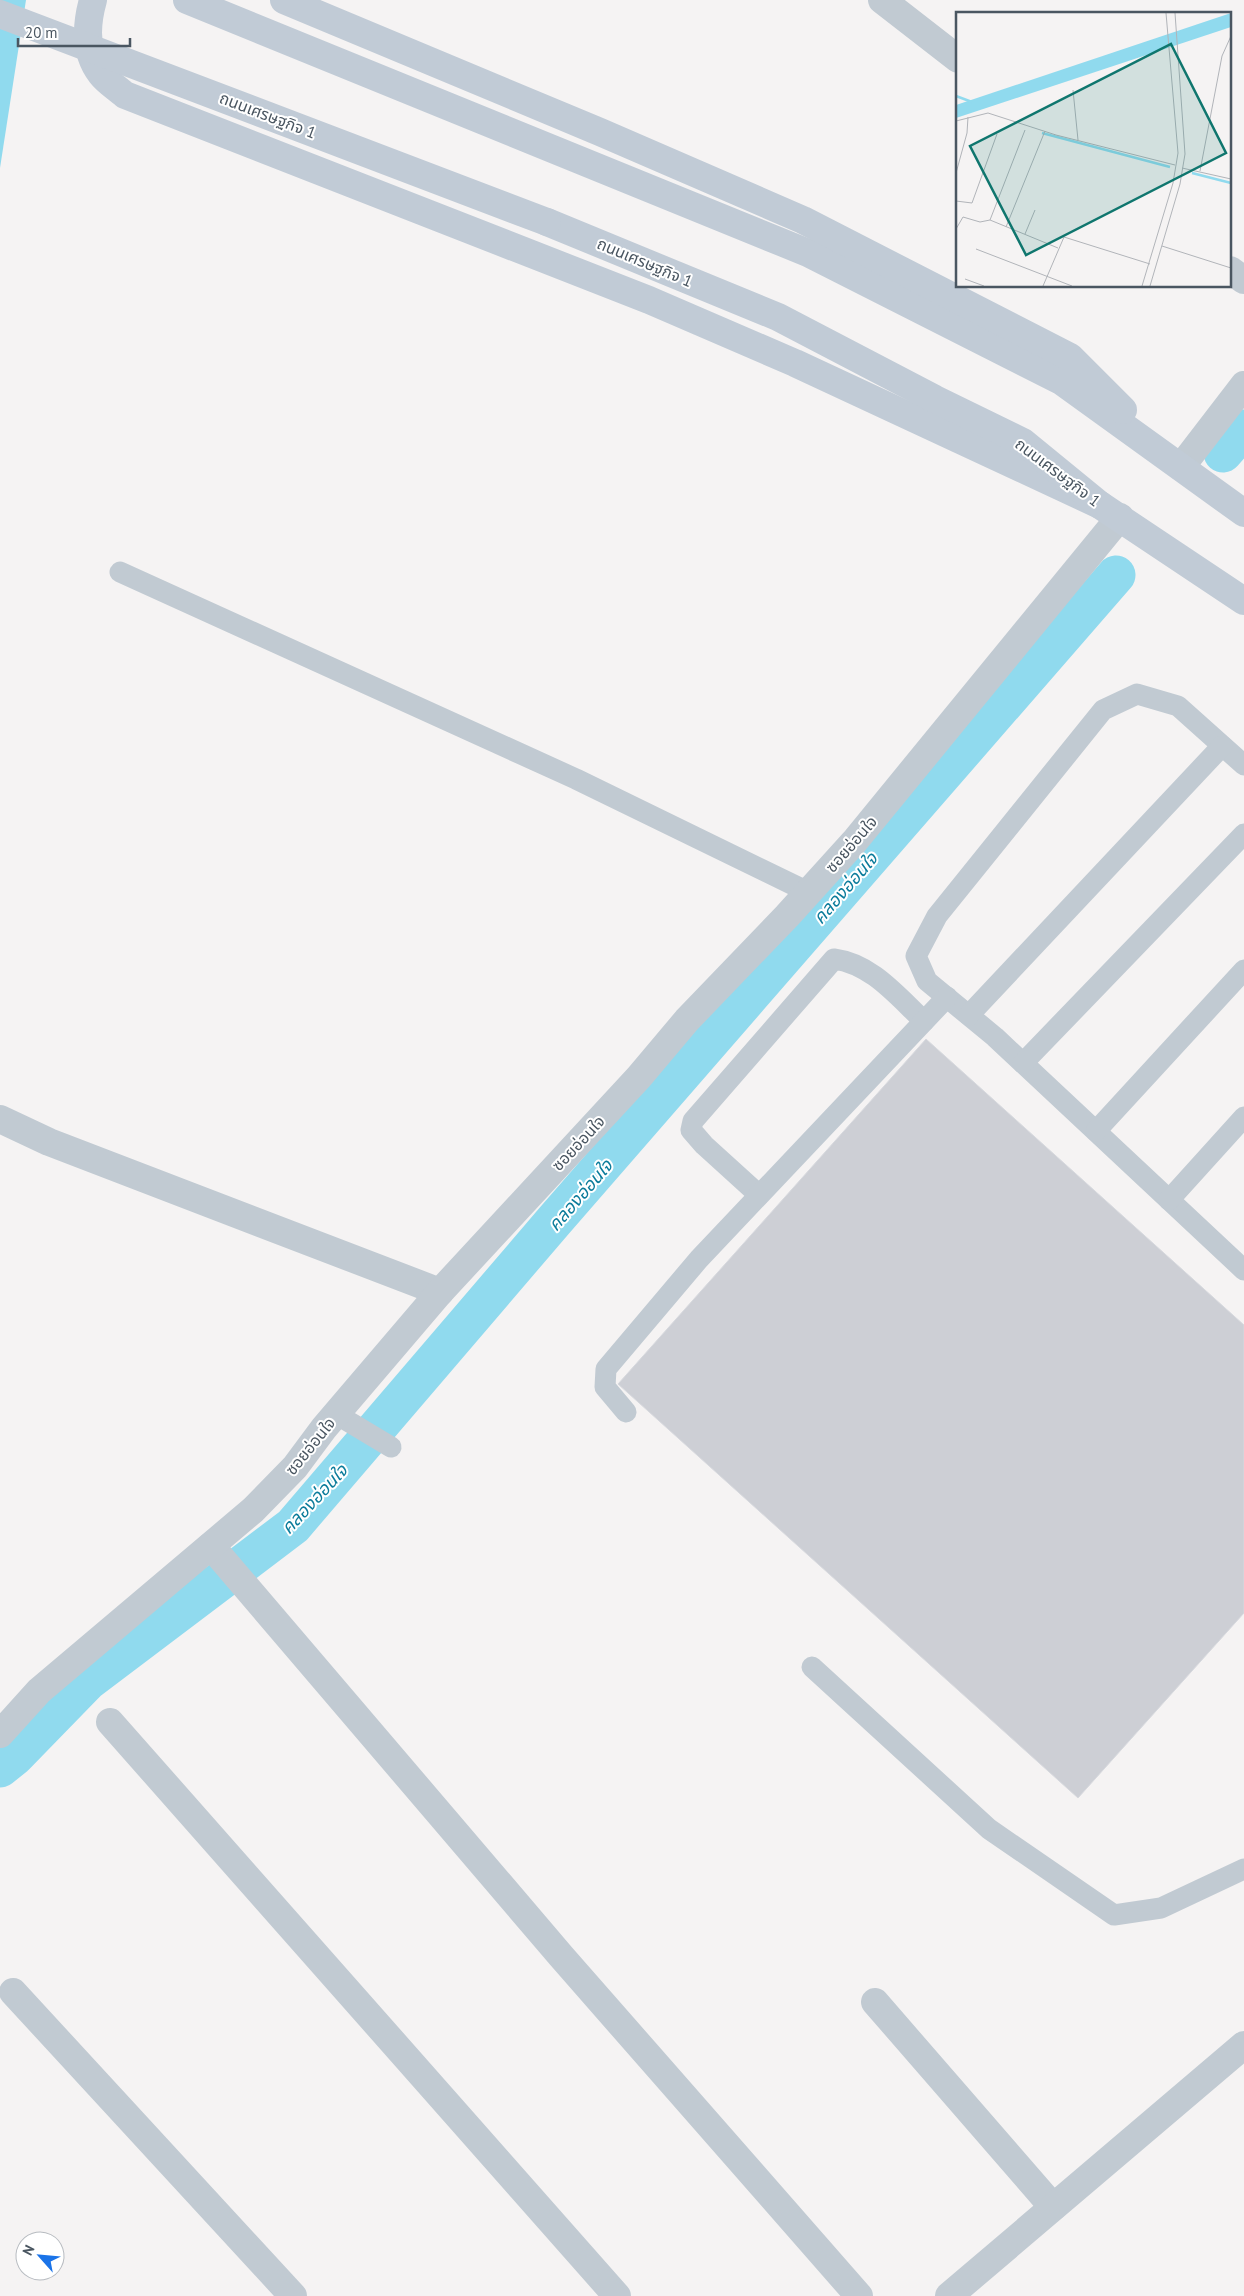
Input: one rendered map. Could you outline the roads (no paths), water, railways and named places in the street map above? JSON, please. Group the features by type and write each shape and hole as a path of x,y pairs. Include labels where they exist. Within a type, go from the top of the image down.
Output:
{"main road":[{"path":"93,0 87,23 90,50 101,74 125,95 649,300 795,363 1110,511"},
{"path":"187,0 808,252 1052,377 1244,512"},
{"path":"284,0 600,132 802,220 1070,357 1181,467"},
{"name":"ถนนเศรษฐกิจ 1","path":"0,14 547,222 778,318 935,400 1023,442 1110,511 1244,601"}],"street":[{"path":"882,0 956,57"},
{"path":"1232,271 1244,280"},
{"path":"1181,467 1244,385"},
{"name":"ซอยอ่อนใจ","path":"0,1734 39,1691 217,1554 253,1510 345,1420 440,1292 639,1077 687,1020 854,842 1110,511"},
{"path":"0,1119 58,1145 440,1292"},
{"path":"217,1554 561,1956 859,2296"},
{"path":"110,1722 617,2296"},
{"path":"13,1992 293,2296"},
{"path":"875,2002 1053,2207"},
{"path":"949,2296 1244,2045"}],"lane":[{"path":"120,572 567,775 808,892"},
{"path":"1242,1264 1169,1200 1023,1063 947,998 928,980 916,956 937,916 1103,710 1137,694 1178,706 1244,765"},
{"path":"969,1015 1222,746"},
{"path":"1023,1063 1244,834"},
{"path":"759,1195 704,1146 691,1130 693,1121 834,959 848,961 873,973 924,1021"},
{"path":"1096,1131 1244,970"},
{"path":"626,1412 605,1387 606,1369 699,1259 947,998"},
{"path":"1169,1200 1244,1117"},
{"path":"345,1420 391,1447"},
{"path":"812,1667 989,1829 1114,1915 1161,1908 1244,1869"}],"water":[{"path":"0,0 26,0 0,168"}],"waterway":[{"name":"คลองอ่อนใจ","path":"1223,453 1244,429"},
{"name":"คลองอ่อนใจ","path":"0,1768 15,1756 88,1681 293,1526 554,1221 1116,575"}]}
